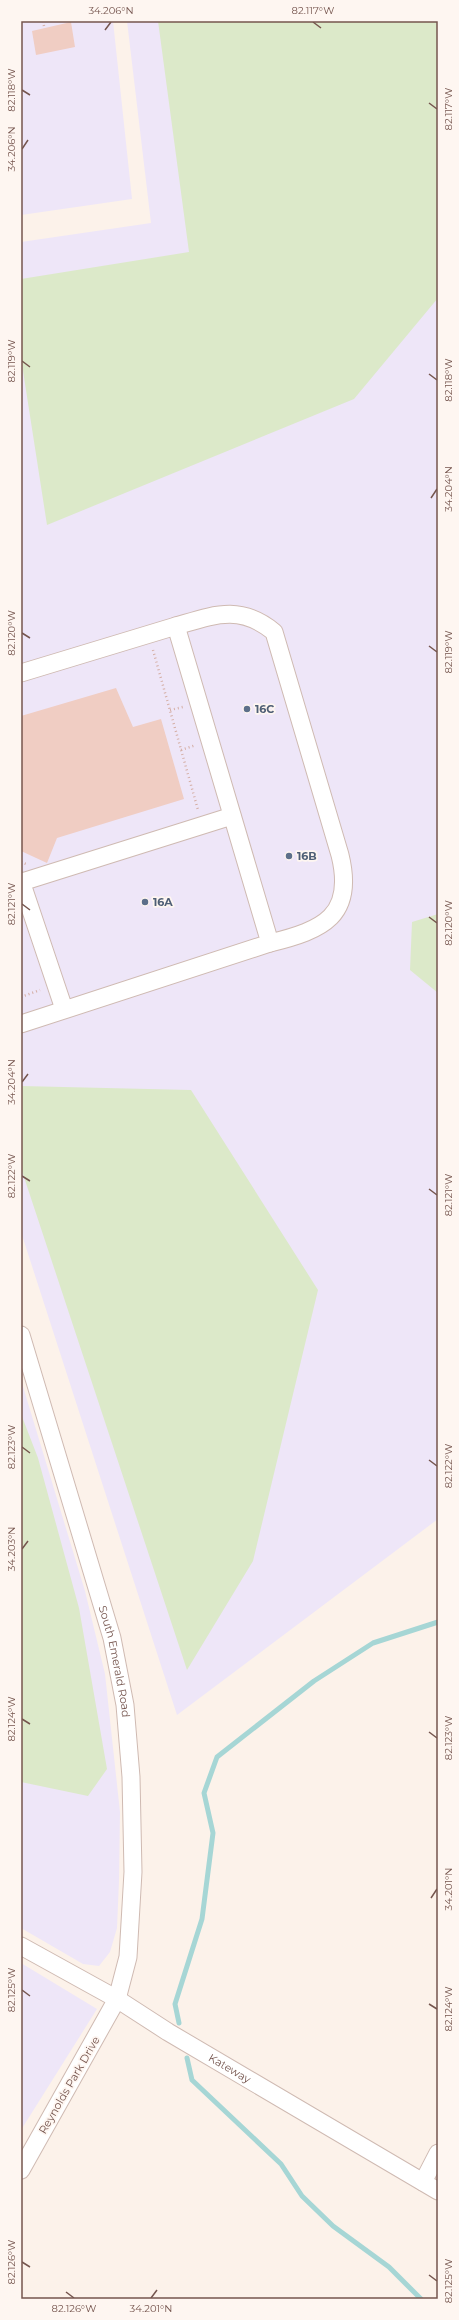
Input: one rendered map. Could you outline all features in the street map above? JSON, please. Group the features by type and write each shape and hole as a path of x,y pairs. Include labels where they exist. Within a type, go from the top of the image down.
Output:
{"street":[{"path":"21,673 176,626 219,615 236,613 260,621 274,632 334,832 345,874 342,900 336,913 316,928 21,1024"},
{"path":"176,626 270,943"},
{"path":"64,1009 21,881 232,816"},
{"name":"South Emerald Road","path":"21,1335 112,1638 125,1705 131,1777 133,1872 128,1957 117,1999"},
{"name":"Kateway","path":"21,1946 117,1999 168,2032 438,2191"},
{"name":"Reynolds Park Drive","path":"21,2170 117,1999"},
{"path":"423,2182 438,2153"}],"path":[{"path":"43,21 44,26"},
{"path":"149,634 199,814"}],"shaded area":[{"path":"21,21 113,21 132,199 21,215"},
{"path":"127,21 438,21 438,1519 177,1715 21,1232 21,242 151,223"},
{"path":"21,1380 85,1591 105,1674 120,1812 119,1881 117,1928 110,1952 99,1966 83,1964 21,1928"},
{"path":"21,1963 97,2009 21,2130"}],"green space":[{"path":"158,21 438,21 438,298 354,399 47,525 21,358 21,279 189,252"},
{"path":"438,914 438,993 410,970 412,922"},
{"path":"21,1086 191,1090 318,1290 253,1561 187,1670 21,1168"},
{"path":"21,1414 38,1458 79,1608 107,1769 88,1796 21,1782"}],"building":[{"path":"71,22 75,47 36,55 32,31"},
{"path":"116,688 133,727 161,719 184,799 57,838 47,863 21,851 21,716"}],"waterway":[{"path":"179,2023 175,2004 202,1919 213,1833 204,1793 217,1757 314,1681 373,1643 438,1622"},
{"path":"187,2058 192,2080 281,2164 302,2196 333,2226 389,2267 421,2299"}],"place":[{"name":"16C","path":"247,709"},
{"name":"16B","path":"289,856"},
{"name":"16A","path":"145,902"}]}
